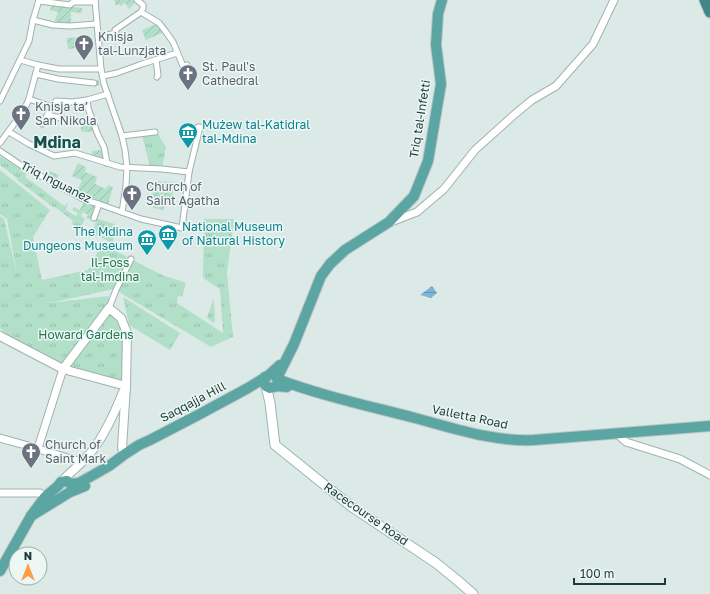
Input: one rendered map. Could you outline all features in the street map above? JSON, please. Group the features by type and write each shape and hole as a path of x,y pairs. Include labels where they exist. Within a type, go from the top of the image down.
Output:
{"highway":[{"path":"705,0 710,12"}],"main road":[{"name":"Triq tal-Infetti","path":"271,382 294,344 321,276 330,264 345,250 389,222 414,196 428,161 441,84 436,45 438,14 442,0"},
{"name":"Valletta Road","path":"271,382 486,436 524,440 710,426"},
{"name":"Saqqajja Hill","path":"67,492 79,483 110,466 139,444 150,440 248,388 257,389 271,382"},
{"name":"Racecourse Road","path":"271,382 270,402 275,444 352,507 436,563 473,594"},
{"name":"Saqqajja Hill","path":"67,492 83,487 115,470 150,440"},
{"path":"59,484 60,491 64,494 67,492"},
{"path":"0,571 31,516 45,497 59,484"},
{"path":"45,497 67,492"},
{"path":"31,516 67,492"}],"street":[{"path":"0,100 29,41 39,0 70,5 74,2 95,1 96,24 103,83 122,136 127,167 122,212"},
{"path":"98,37 116,33 115,30 141,12 143,5 137,0"},
{"path":"389,222 417,212 444,188 475,150 509,119 532,100 556,86 593,44 614,0"},
{"path":"141,12 159,24 173,42 183,66 187,65"},
{"path":"33,20 53,25 70,26 96,24"},
{"path":"103,76 117,73 177,53"},
{"path":"20,60 59,69 101,69"},
{"path":"156,60 157,76"},
{"path":"0,143 24,110 29,99 38,65"},
{"path":"36,74 58,79 94,83"},
{"path":"42,124 56,101 72,102 87,100 108,94"},
{"path":"29,99 52,107"},
{"path":"87,100 88,108 104,147 107,163"},
{"path":"48,115 72,121"},
{"path":"9,132 54,156 75,153 120,167 189,172 200,127 198,127"},
{"path":"122,136 155,132"},
{"name":"Triq Inguanez","path":"0,151 22,166 85,200 147,221 182,228 189,172"},
{"path":"94,218 99,204"},
{"path":"38,448 63,369 109,308 131,259"},
{"path":"109,308 121,318 127,332 126,386 122,448 125,454"},
{"path":"0,336 63,369 126,386"},
{"path":"59,484 92,451 107,428 126,386"},
{"path":"616,433 626,442 680,459 710,475"},
{"path":"0,438 82,462"},
{"path":"0,493 40,493 45,497"}],"green space":[{"path":"114,0 137,1 129,9 125,3 120,6 119,4 116,6"},
{"path":"52,5 82,8 82,13 71,12 71,24 54,23 58,12 50,10"},
{"path":"156,24 164,32 146,40 142,30"},
{"path":"84,37 85,47 68,49 67,38"},
{"path":"81,123 92,124 95,131 81,131"},
{"path":"157,133 166,147 162,168 150,167 142,135"},
{"path":"102,150 105,161 91,156 92,151"},
{"path":"0,156 27,174 25,177 60,203 65,206 67,203 66,210 76,216 78,213 72,210 74,207 83,212 81,216 85,219 80,228 72,224 73,221 17,180 17,178 0,165"},
{"path":"78,163 86,167 85,172 97,177 95,184 106,189 108,185 113,187 108,205 76,194 82,180 72,176"},
{"path":"0,170 50,210 33,237 42,280 88,270 102,244 162,275 186,283 182,297 178,296 177,303 223,333 220,289 203,278 204,219 234,219 227,273 233,337 211,347 114,289 49,303 108,296 124,332 124,384 62,364 6,334 0,328 0,216 4,219 17,274 7,219 0,214"},
{"path":"50,171 59,175 55,183 47,178"},
{"path":"146,181 175,182 171,204 165,203 164,210 153,208 155,200 152,199 153,192 145,189"},
{"path":"84,201 97,205 93,218 80,210"},
{"path":"88,215 115,224 113,229 117,230 112,243 92,233 96,222 86,218"},
{"path":"123,297 180,333 170,350 129,325"},
{"path":"213,300 215,321 214,323 207,318"}],"water":[{"path":"432,286 437,293 431,298 420,295"}],"tunnel":[{"path":"94,83 101,83"}],"place":[{"name":"Knisja tal-Lunzjata","path":"84,61"},
{"name":"St. Paul's Cathedral","path":"188,91"},
{"name":"Knisja ta’ San Nikola","path":"21,131"},
{"name":"Mużew tal-Katidral tal-Mdina","path":"188,149"},
{"name":"Church of Saint Agatha","path":"132,211"},
{"name":"National Museum of Natural History","path":"168,251"},
{"name":"The Mdina Dungeons Museum","path":"147,256"},
{"name":"Church of Saint Mark","path":"31,469"}],"district":[{"name":"Mdina","path":"57,142"}],"park label":[{"name":"Il-Foss tal-Imdina","path":"110,270"},
{"name":"Howard Gardens","path":"86,335"}]}
